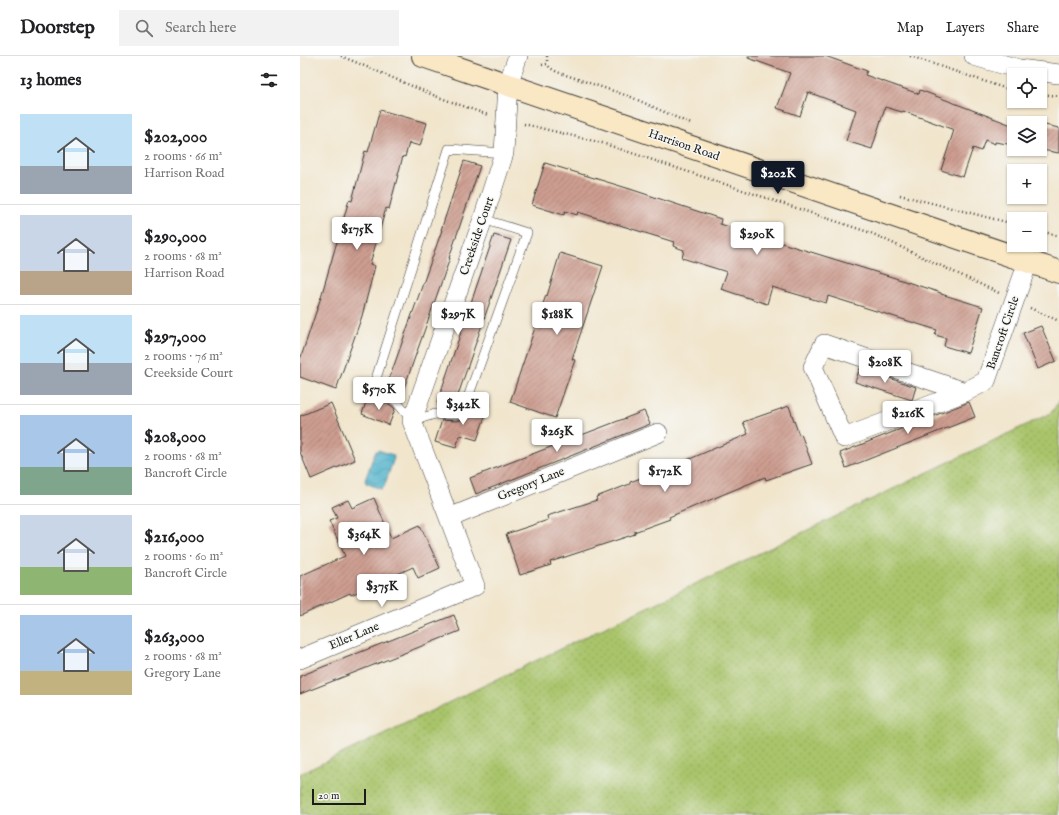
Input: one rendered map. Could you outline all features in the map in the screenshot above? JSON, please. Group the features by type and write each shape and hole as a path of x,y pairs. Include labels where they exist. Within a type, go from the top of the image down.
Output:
{"street":[{"name":"Harrison Road","path":"423,56 1059,272"},
{"name":"Creekside Court","path":"412,421 483,219 504,153 508,84 518,56"},
{"path":"974,56 1019,69 1059,74"},
{"name":"Bancroft Circle","path":"965,392 824,344 813,367 844,438 965,392 986,381 1028,262"},
{"path":"412,421 449,518"},
{"name":"Gregory Lane","path":"449,518 658,433"},
{"name":"Eller Lane","path":"300,659 475,586 449,518"}],"lane":[{"path":"483,219 526,233 521,248 462,414 435,414 412,421 396,401 373,388 449,149 504,153"}],"path":[{"path":"341,56 438,97 488,115 602,143 871,233 1059,322"},
{"path":"547,56 547,64 550,68 557,72 631,97 692,125"},
{"path":"910,56 1007,88"},
{"path":"542,65 547,64"},
{"path":"1047,95 1059,96"},
{"path":"900,195 1007,222"},
{"path":"1047,233 1059,236"}],"green space":[{"path":"1059,401 1059,815 300,815 300,774 1051,413"}],"water":[{"path":"378,450 393,455 394,458 384,487 381,489 366,483 365,480 375,452"}],"building":[{"path":"748,56 825,56 867,71 865,75 919,94 920,90 1007,123 1007,144 995,142 995,144 985,140 981,151 973,148 963,177 941,170 954,130 903,111 885,107 872,149 846,141 856,110 808,92 800,116 777,108 790,73 748,58"},
{"path":"380,110 427,123 420,146 409,143 405,157 403,156 389,209 386,208 370,264 375,266 362,316 336,390 300,377 300,360 321,297 349,200 352,201 365,151 368,152"},
{"path":"1047,125 1059,128 1059,153 1047,151"},
{"path":"464,161 480,166 450,258 400,396 386,388 442,230"},
{"path":"545,163 721,219 720,224 892,277 983,307 968,353 944,346 946,338 935,335 937,330 828,296 826,303 772,287 767,304 721,289 727,272 682,258 684,250 673,246 674,242 578,212 577,215 565,211 564,215 532,205"},
{"path":"494,235 511,240 458,395 462,396 458,409 445,408 446,406 437,403"},
{"path":"560,253 603,266 572,359 575,360 555,418 510,402 546,295 547,296"},
{"path":"1041,326 1056,361 1038,369 1023,333"},
{"path":"860,368 916,387 912,400 855,382"},
{"path":"367,399 380,404 382,400 395,409 389,425 362,414"},
{"path":"473,400 489,405 477,440 460,435 456,448 435,442 442,420 456,421 465,419"},
{"path":"969,402 975,417 846,468 840,453"},
{"path":"331,403 355,460 311,479 300,452 300,416"},
{"path":"789,406 799,435 801,434 812,464 766,480 765,477 669,517 670,519 634,532 635,534 550,562 551,565 520,575 506,534 548,520 547,516 597,500 596,497 630,484 630,482 671,467 748,434 743,422"},
{"path":"644,411 650,424 476,494 470,478"},
{"path":"374,498 391,538 420,525 440,568 418,578 413,567 351,595 350,593 300,616 300,576 345,556 329,521 337,518 332,507 348,500 352,508"},
{"path":"454,615 460,631 300,694 300,676"}]}
